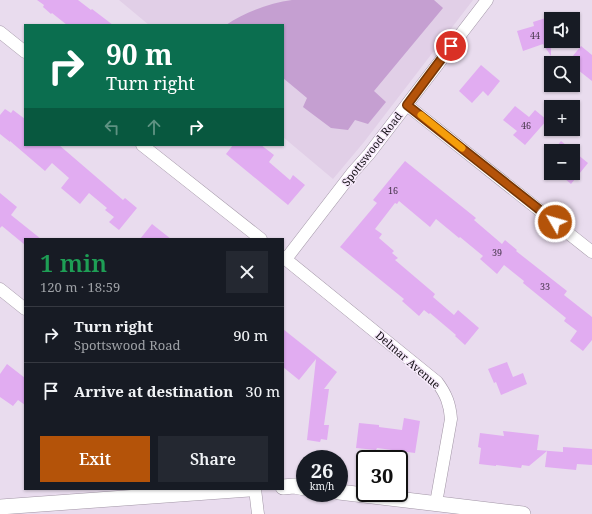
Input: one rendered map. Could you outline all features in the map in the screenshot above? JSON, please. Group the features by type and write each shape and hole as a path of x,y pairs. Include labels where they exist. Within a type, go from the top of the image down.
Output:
{"street":[{"name":"Spottswood Road","path":"284,258 407,105 487,0"},
{"path":"0,32 24,51"},
{"path":"407,105 592,252"},
{"path":"143,146 260,238"},
{"name":"Delmar Avenue","path":"284,258 437,382 445,393 450,405 451,419 436,503"},
{"path":"0,289 24,308"},
{"path":"284,487 296,488"},
{"path":"0,507 153,492 217,490"},
{"path":"255,490 258,514"},
{"path":"348,493 523,514"}],"shaded area":[{"path":"119,0 473,0 364,142 333,179 284,138 284,24 148,24"},
{"path":"292,0 434,0 443,8 374,91 386,102 368,124 355,120 348,130 331,128 303,107 307,98 284,79 284,24 228,24 241,16 275,3"}],"building":[{"path":"37,0 78,0 112,24 66,24 52,13 51,14 43,7 44,5"},
{"path":"544,19 544,46 543,44 523,51 517,31 534,26 533,22"},
{"path":"581,46 592,55 592,81 580,72 580,56 573,56"},
{"path":"546,48 551,48 551,56"},
{"path":"481,65 500,81 488,96 483,91 472,103 459,91"},
{"path":"515,106 529,117 535,110 544,118 544,123 525,145 513,135 517,131 503,120"},
{"path":"5,109 11,113 13,110 24,118 24,146 60,146 123,200 125,198 137,208 119,230 109,222 114,217 105,210 107,208 89,193 80,204 61,188 69,178 52,163 45,171 0,134 0,115"},
{"path":"232,146 262,146 274,155 269,162 290,180 293,175 305,185 288,205 226,154"},
{"path":"580,156 588,163 580,173"},
{"path":"405,161 476,218 474,220 502,244 505,240 517,250 516,251 567,291 564,295 592,317 592,340 583,351 570,341 577,331 564,321 566,318 523,283 524,281 504,265 497,274 480,259 483,256 436,219 430,227 399,201 397,204 395,203 375,229 382,234 379,238 394,251 392,253 398,258 395,260 435,294 433,297 454,315 458,310 479,328 465,345 455,336 456,335 430,313 429,314 424,310 419,316 402,301 404,299 340,247 377,203 373,200"},
{"path":"566,180 574,180 571,184"},
{"path":"0,193 17,207 11,215 40,238 24,238 24,244 2,226 0,228"},
{"path":"152,224 170,238 141,238"},
{"path":"284,330 337,372 324,389 329,389 324,425 329,425 327,440 321,439 320,442 307,440 316,359 299,380 284,368"},
{"path":"507,362 513,377 523,373 527,384 501,395 496,382 494,383 488,369"},
{"path":"7,364 24,377 24,404 18,400 13,406 0,397 0,374"},
{"path":"404,418 420,421 415,453 408,452 408,450 377,448 376,450 356,448 359,423 379,425 379,427 402,430"},
{"path":"503,431 539,435 537,450 563,452 563,447 592,449 592,465 577,464 576,470 545,467 547,451 529,466 522,465 521,468 479,464 481,448 478,447 480,433 504,436"}],"slow traffic":[{"path":"421,115 462,148"}],"route":[{"path":"451,46 407,105 555,222"}]}
